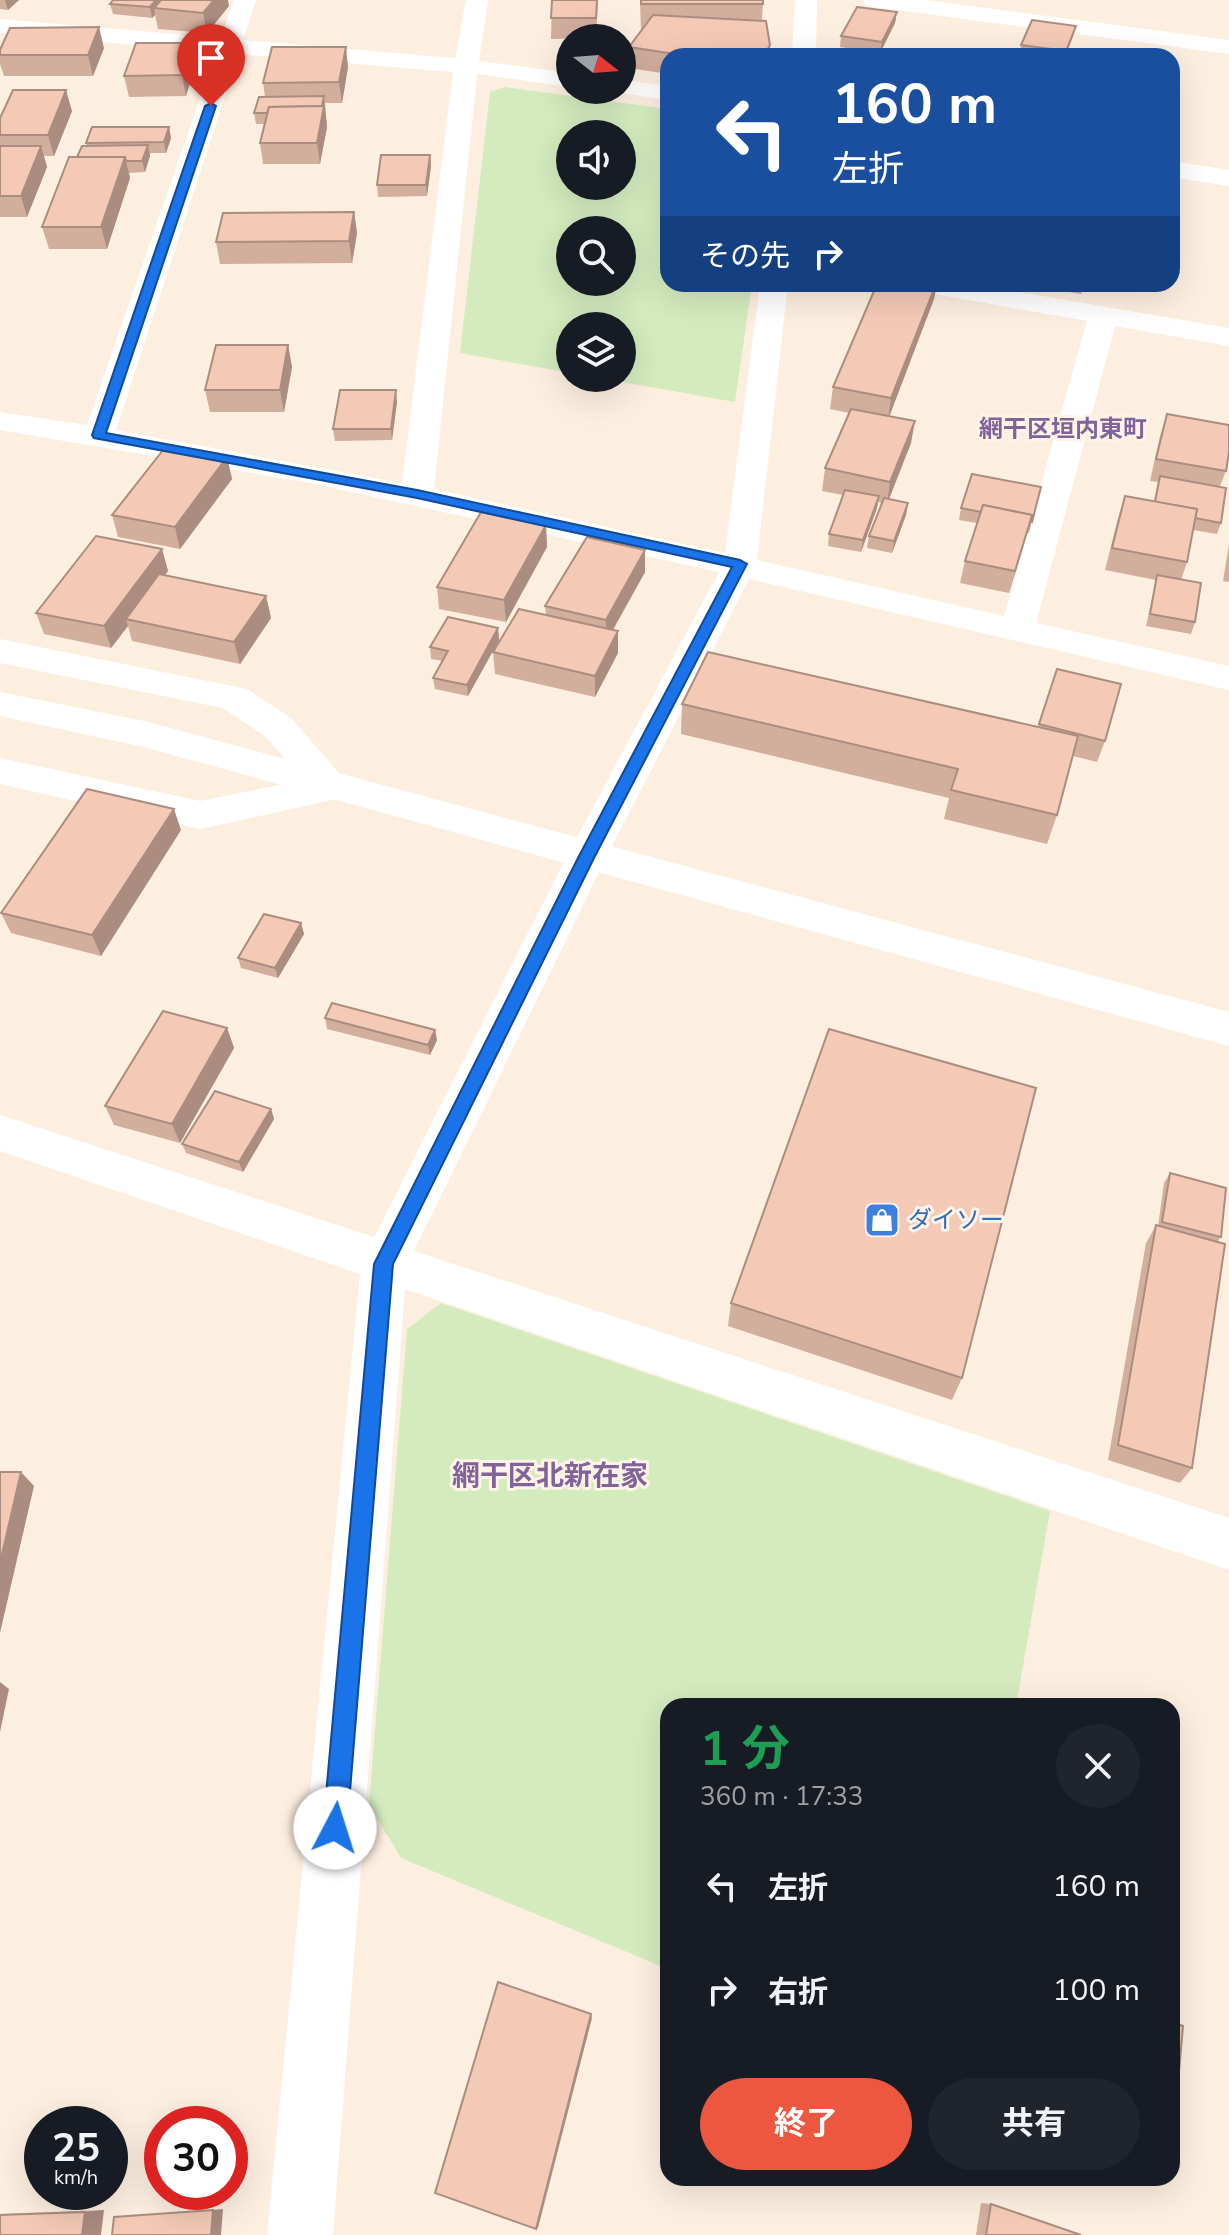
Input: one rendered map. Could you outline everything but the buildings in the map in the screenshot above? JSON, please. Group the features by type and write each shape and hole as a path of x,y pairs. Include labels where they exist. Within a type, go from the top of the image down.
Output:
{"street":[{"path":"99,435 245,0"},
{"path":"417,494 466,66 477,0"},
{"path":"804,48 806,0"},
{"path":"874,0 1229,47"},
{"path":"0,26 466,66 556,78"},
{"path":"636,89 660,92"},
{"path":"1180,170 1229,178"},
{"path":"300,2235 384,1264 587,856 740,564 773,292"},
{"path":"968,292 1229,337"},
{"path":"1017,631 1103,316"},
{"path":"0,421 99,435 417,494 740,564 1229,678"},
{"path":"0,651 234,698 278,727 332,787"},
{"path":"0,704 144,734 1229,1029"},
{"path":"0,771 200,815 332,787"},
{"path":"0,1133 384,1264 1229,1544"}],"green space":[{"path":"505,87 556,94 556,104 631,104 660,108 660,292 751,292 735,402 636,385 636,312 556,312 556,370 460,353 490,92"},
{"path":"441,1303 1050,1511 1017,1698 660,1698 660,1966 401,1858 369,1805 407,1329"}],"place":[{"name":"ダイソー","path":"882,1220"}],"district":[{"name":"網干区垣内東町","path":"1063,429"},
{"name":"網干区北新在家","path":"550,1475"}],"route":[{"path":"211,106 99,435 417,494 740,564 587,856 384,1264 335,1828"}]}
